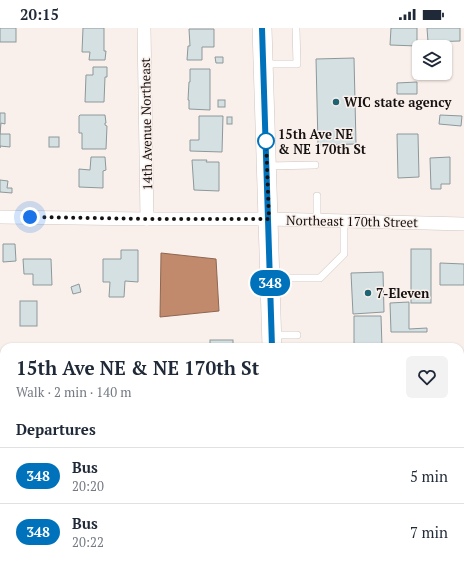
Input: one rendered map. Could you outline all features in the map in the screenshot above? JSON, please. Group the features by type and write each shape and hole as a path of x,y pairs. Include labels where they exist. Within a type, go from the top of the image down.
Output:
{"main road":[{"path":"262,28 272,341"}],"street":[{"name":"14th Avenue Northeast","path":"144,28 147,219"},
{"name":"Northeast 170th Street","path":"0,217 269,219 464,224"}],"lane":[{"path":"264,64 297,64 296,29"},
{"path":"267,166 316,166"},
{"path":"317,196 317,220"},
{"path":"270,278 320,278 344,254 344,221"},
{"path":"272,341 297,335"}],"shaded area":[{"path":"161,253 216,259 219,311 160,317"}],"building":[{"path":"0,28 16,28 16,42 0,42"},
{"path":"83,28 104,28 104,51 106,51 105,60 89,60 90,52 82,52"},
{"path":"391,28 417,28 417,40 412,40 412,46 390,45"},
{"path":"427,28 460,28 460,41 428,40"},
{"path":"189,29 214,29 214,47 202,47 202,60 187,60 188,46 190,46"},
{"path":"215,57 223,57 223,63 216,63"},
{"name":"WIC state agency","path":"354,58 356,144 318,145 316,59"},
{"path":"93,67 107,67 104,102 85,102 86,75 93,75"},
{"path":"190,69 210,69 210,110 189,109 188,100"},
{"path":"417,82 417,94 397,94 397,83"},
{"path":"218,100 225,100 225,107 218,107"},
{"path":"0,113 5,113 5,124 1,123 0,134"},
{"path":"80,115 105,115 105,125 107,126 106,149 82,149 82,133 79,133"},
{"path":"440,115 462,116 461,126 439,124"},
{"path":"199,116 223,116 222,152 190,151 190,140 199,140"},
{"path":"227,117 232,117 232,124 227,124"},
{"path":"0,134 10,134 10,147 0,146"},
{"path":"397,134 418,134 419,177 398,178"},
{"path":"49,137 59,137 59,147 49,147"},
{"path":"91,157 105,157 106,170 103,171 103,188 79,187 79,169 90,170"},
{"path":"450,157 450,184 441,184 441,189 431,189 430,158"},
{"path":"192,160 219,162 219,191 194,190"},
{"path":"0,180 8,181 7,188 12,188 12,193 0,192"},
{"path":"3,244 15,244 16,261 3,262"},
{"path":"411,249 431,249 431,303 411,303"},
{"path":"121,250 138,250 138,282 125,281 124,297 109,297 110,282 103,282 103,259 121,259"},
{"path":"23,259 51,259 52,285 33,285 33,274 24,274"},
{"path":"440,263 464,264 464,285 440,285"},
{"name":"7-Eleven","path":"383,272 384,312 353,314 351,273"},
{"path":"79,284 81,292 73,294 71,287"},
{"path":"20,301 37,301 37,326 20,326"},
{"path":"409,302 409,329 427,328 427,332 391,332 390,303"},
{"path":"354,316 381,316 382,343 354,343"},
{"path":"210,340 233,340 233,343 210,343"}],"bus line":[{"name":"348","path":"262,28 272,343"}],"place":[{"name":"WIC state agency","path":"336,102"},
{"name":"15th Ave NE & NE 170th St","path":"266,141"},
{"name":"7-Eleven","path":"368,293"}],"route":[{"path":"30,217 269,219 266,141"}]}
